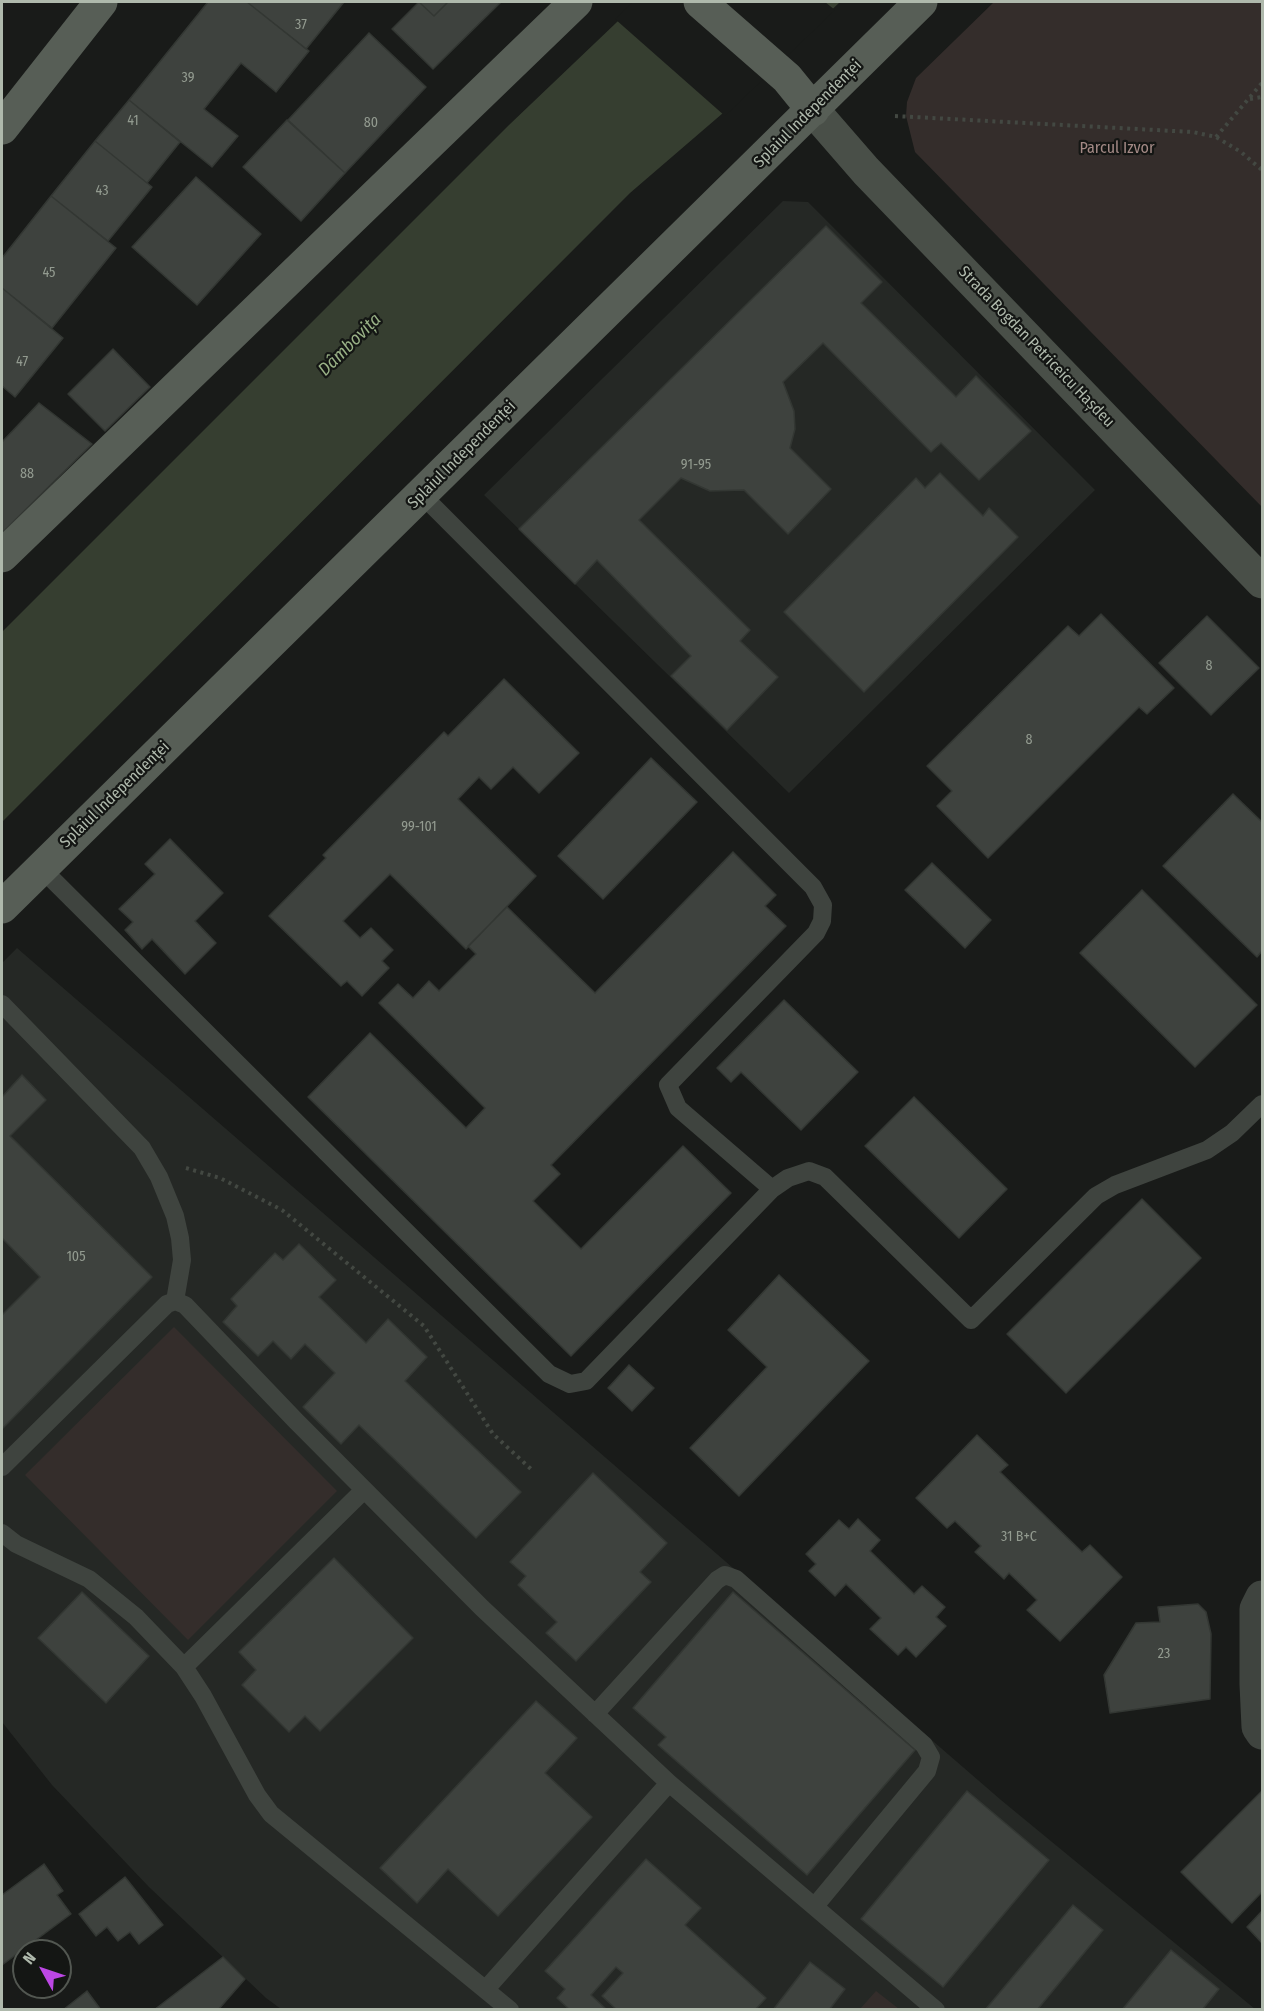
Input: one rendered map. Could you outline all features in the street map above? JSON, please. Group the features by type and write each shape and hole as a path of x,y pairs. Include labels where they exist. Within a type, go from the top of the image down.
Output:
{"main road":[{"path":"2,128 101,2"},
{"path":"2,556 576,2"},
{"path":"700,2 781,72 813,110"},
{"name":"Splaiul Independenței","path":"2,907 921,2"},
{"name":"Strada Bogdan Petriceicu Hașdeu","path":"813,110 866,171 1263,582"}],"street":[{"path":"1263,1596 1256,1609 1258,1727 1263,1733"}],"lane":[{"path":"422,495 813,887 823,905 822,921 816,933 668,1085 678,1108 772,1189"},
{"path":"41,868 549,1374 570,1384 586,1381 772,1189 788,1179 809,1172 825,1177 971,1320 1096,1196 1115,1185 1207,1150 1232,1133 1263,1104"},
{"path":"2,1004 142,1148 159,1177 175,1216 182,1260 175,1301"},
{"path":"2,1467 167,1304 175,1301 185,1305 482,1608 669,1783 936,2010"},
{"path":"184,1667 364,1490"},
{"path":"2,1533 16,1544 89,1579 136,1617 184,1667 203,1696 257,1795 272,1814 510,2010"},
{"path":"596,1714 717,1580 725,1575 736,1579 924,1745 931,1757 927,1771 814,1906"},
{"path":"486,1989 669,1783"}],"path":[{"path":"1216,137 1263,83"},
{"path":"1249,99 1263,97"},
{"path":"895,116 1193,132 1216,137 1241,152 1263,170"},
{"path":"142,1148 194,1172 220,1178 282,1210 415,1318 424,1326 493,1434 532,1470"}],"shaded area":[{"path":"783,201 808,202 1095,490 789,793 484,495"},
{"path":"17,948 1001,1800 1255,2009 281,2009 266,1998 149,1887 52,1785 2,1722 2,963"}],"green space":[{"name":"Parcul Izvor","path":"994,2 1262,2 1262,507 915,152 906,116 907,102 916,78"},
{"path":"174,1327 337,1491 188,1640 25,1475"},
{"path":"876,1991 899,2009 860,2009"}],"water":[{"name":"Dâmbovița","path":"638,2 840,2 723,113 630,193 2,822 2,632 509,125"}],"pier":[{"path":"633,2 825,2 835,10 725,116 615,19"}],"building":[{"path":"208,2 247,2 309,51 276,92 241,63 204,109 238,136 212,167 129,100"},
{"path":"247,2 344,2 306,49"},
{"path":"419,2 448,2 434,16"},
{"path":"419,2 434,16 448,2 501,2 433,69 392,29"},
{"path":"369,33 426,87 345,173 288,120"},
{"path":"129,100 180,142 147,183 95,141"},
{"path":"287,120 345,173 301,221 243,167"},
{"path":"95,141 152,187 108,241 51,196"},
{"path":"196,177 261,234 197,305 132,247"},
{"path":"51,196 116,248 52,328 2,288 2,258"},
{"path":"826,226 882,282 861,303 956,397 976,376 1031,431 979,480 941,443 931,452 823,343 783,382 794,411 795,429 790,448 831,489 788,534 744,490 710,491 681,478 639,520 750,630 740,641 778,677 727,730 671,676 691,656 597,560 575,584 519,529"},
{"path":"2,288 63,338 15,397 2,386"},
{"path":"113,349 150,387 105,431 68,394"},
{"path":"39,403 92,444 2,533 2,442"},
{"path":"940,473 983,516 989,508 1018,537 864,692 784,612 916,478 925,488"},
{"path":"1101,614 1174,688 1147,714 1139,707 988,858 937,806 952,791 927,766 1068,626 1079,636"},
{"path":"1207,616 1259,668 1211,715 1159,663"},
{"path":"504,679 579,753 539,793 513,767 491,789 479,777 458,799 536,876 466,949 390,874 343,921 360,938 371,928 393,950 382,961 389,968 362,996 347,981 341,986 269,916 326,858 323,855 444,732 448,736"},
{"path":"651,758 697,802 603,899 558,856"},
{"path":"1233,794 1262,822 1262,951 1257,957 1163,866"},
{"path":"170,839 223,893 195,921 216,943 185,974 152,939 142,949 125,930 133,922 119,909 155,874 145,864"},
{"path":"733,852 776,895 765,906 786,926 551,1165 560,1174 533,1201 581,1249 683,1146 731,1193 571,1356 308,1097 370,1033 466,1128 485,1108 379,1003 398,984 413,998 429,981 439,991 476,954 468,946 507,907 595,993"},
{"path":"932,863 991,920 965,948 905,890"},
{"path":"1142,890 1257,1005 1195,1067 1080,953"},
{"path":"784,1000 858,1072 801,1130 741,1072 731,1082 717,1068"},
{"path":"22,1075 46,1100 10,1136 152,1277 2,1429 2,1315 40,1277 2,1238 2,1097"},
{"path":"914,1097 1007,1189 959,1238 865,1146"},
{"path":"1142,1199 1201,1258 1066,1393 1007,1334"},
{"path":"299,1244 336,1280 319,1297 366,1343 388,1319 427,1357 405,1381 521,1492 476,1538 359,1425 341,1444 303,1407 335,1373 305,1344 291,1359 273,1341 258,1356 223,1322 237,1306 231,1299 275,1253 283,1260"},
{"path":"779,1275 869,1361 739,1496 690,1448 767,1367 728,1330"},
{"path":"629,1365 654,1388 632,1411 608,1388"},
{"path":"977,1435 1008,1465 1000,1472 1082,1552 1090,1545 1122,1577 1060,1641 1027,1610 1037,1600 1009,1573 1004,1579 975,1552 981,1546 955,1521 947,1528 916,1498"},
{"path":"593,1473 667,1543 640,1572 651,1582 576,1661 546,1633 557,1622 518,1585 526,1576 510,1562"},
{"path":"858,1519 880,1540 870,1551 914,1594 922,1586 945,1607 936,1617 946,1626 916,1657 906,1647 898,1655 870,1629 881,1618 846,1584 835,1596 809,1571 816,1564 806,1554 839,1520 849,1529"},
{"path":"334,1558 413,1638 320,1731 305,1716 289,1732 242,1685 256,1670 239,1652"},
{"path":"82,1592 149,1656 106,1703 38,1638"},
{"path":"733,1592 915,1750 807,1875 658,1745 666,1737 633,1708"},
{"path":"1198,1604 1206,1612 1211,1634 1210,1699 1110,1713 1104,1675 1136,1623 1160,1622 1158,1607"},
{"path":"536,1701 577,1738 545,1773 592,1817 498,1916 448,1869 417,1903 380,1868"},
{"path":"967,1791 1049,1860 943,1987 861,1919"},
{"path":"1262,1791 1262,1892 1232,1923 1181,1872"},
{"path":"646,1859 701,1908 685,1925 766,1998 755,2010 617,2010 602,1996 623,1973 616,1967 591,1995 607,2010 570,2010 557,1998 565,1989 545,1971"},
{"path":"44,1864 63,1891 57,1895 71,1914 37,1939 12,1939 12,1958 2,1965 2,1895"},
{"path":"125,1877 163,1925 139,1944 130,1932 118,1941 107,1927 96,1936 79,1914"},
{"path":"1073,1905 1103,1930 1037,2010 985,2010"},
{"path":"1262,1911 1262,1943 1247,1927"},
{"path":"1171,1950 1219,1989 1202,2010 1122,2010"},
{"path":"223,1957 245,1979 218,2010 154,2010"},
{"path":"810,1962 845,1989 829,2010 773,2010"},
{"path":"87,1991 101,2010 63,2010"}]}
